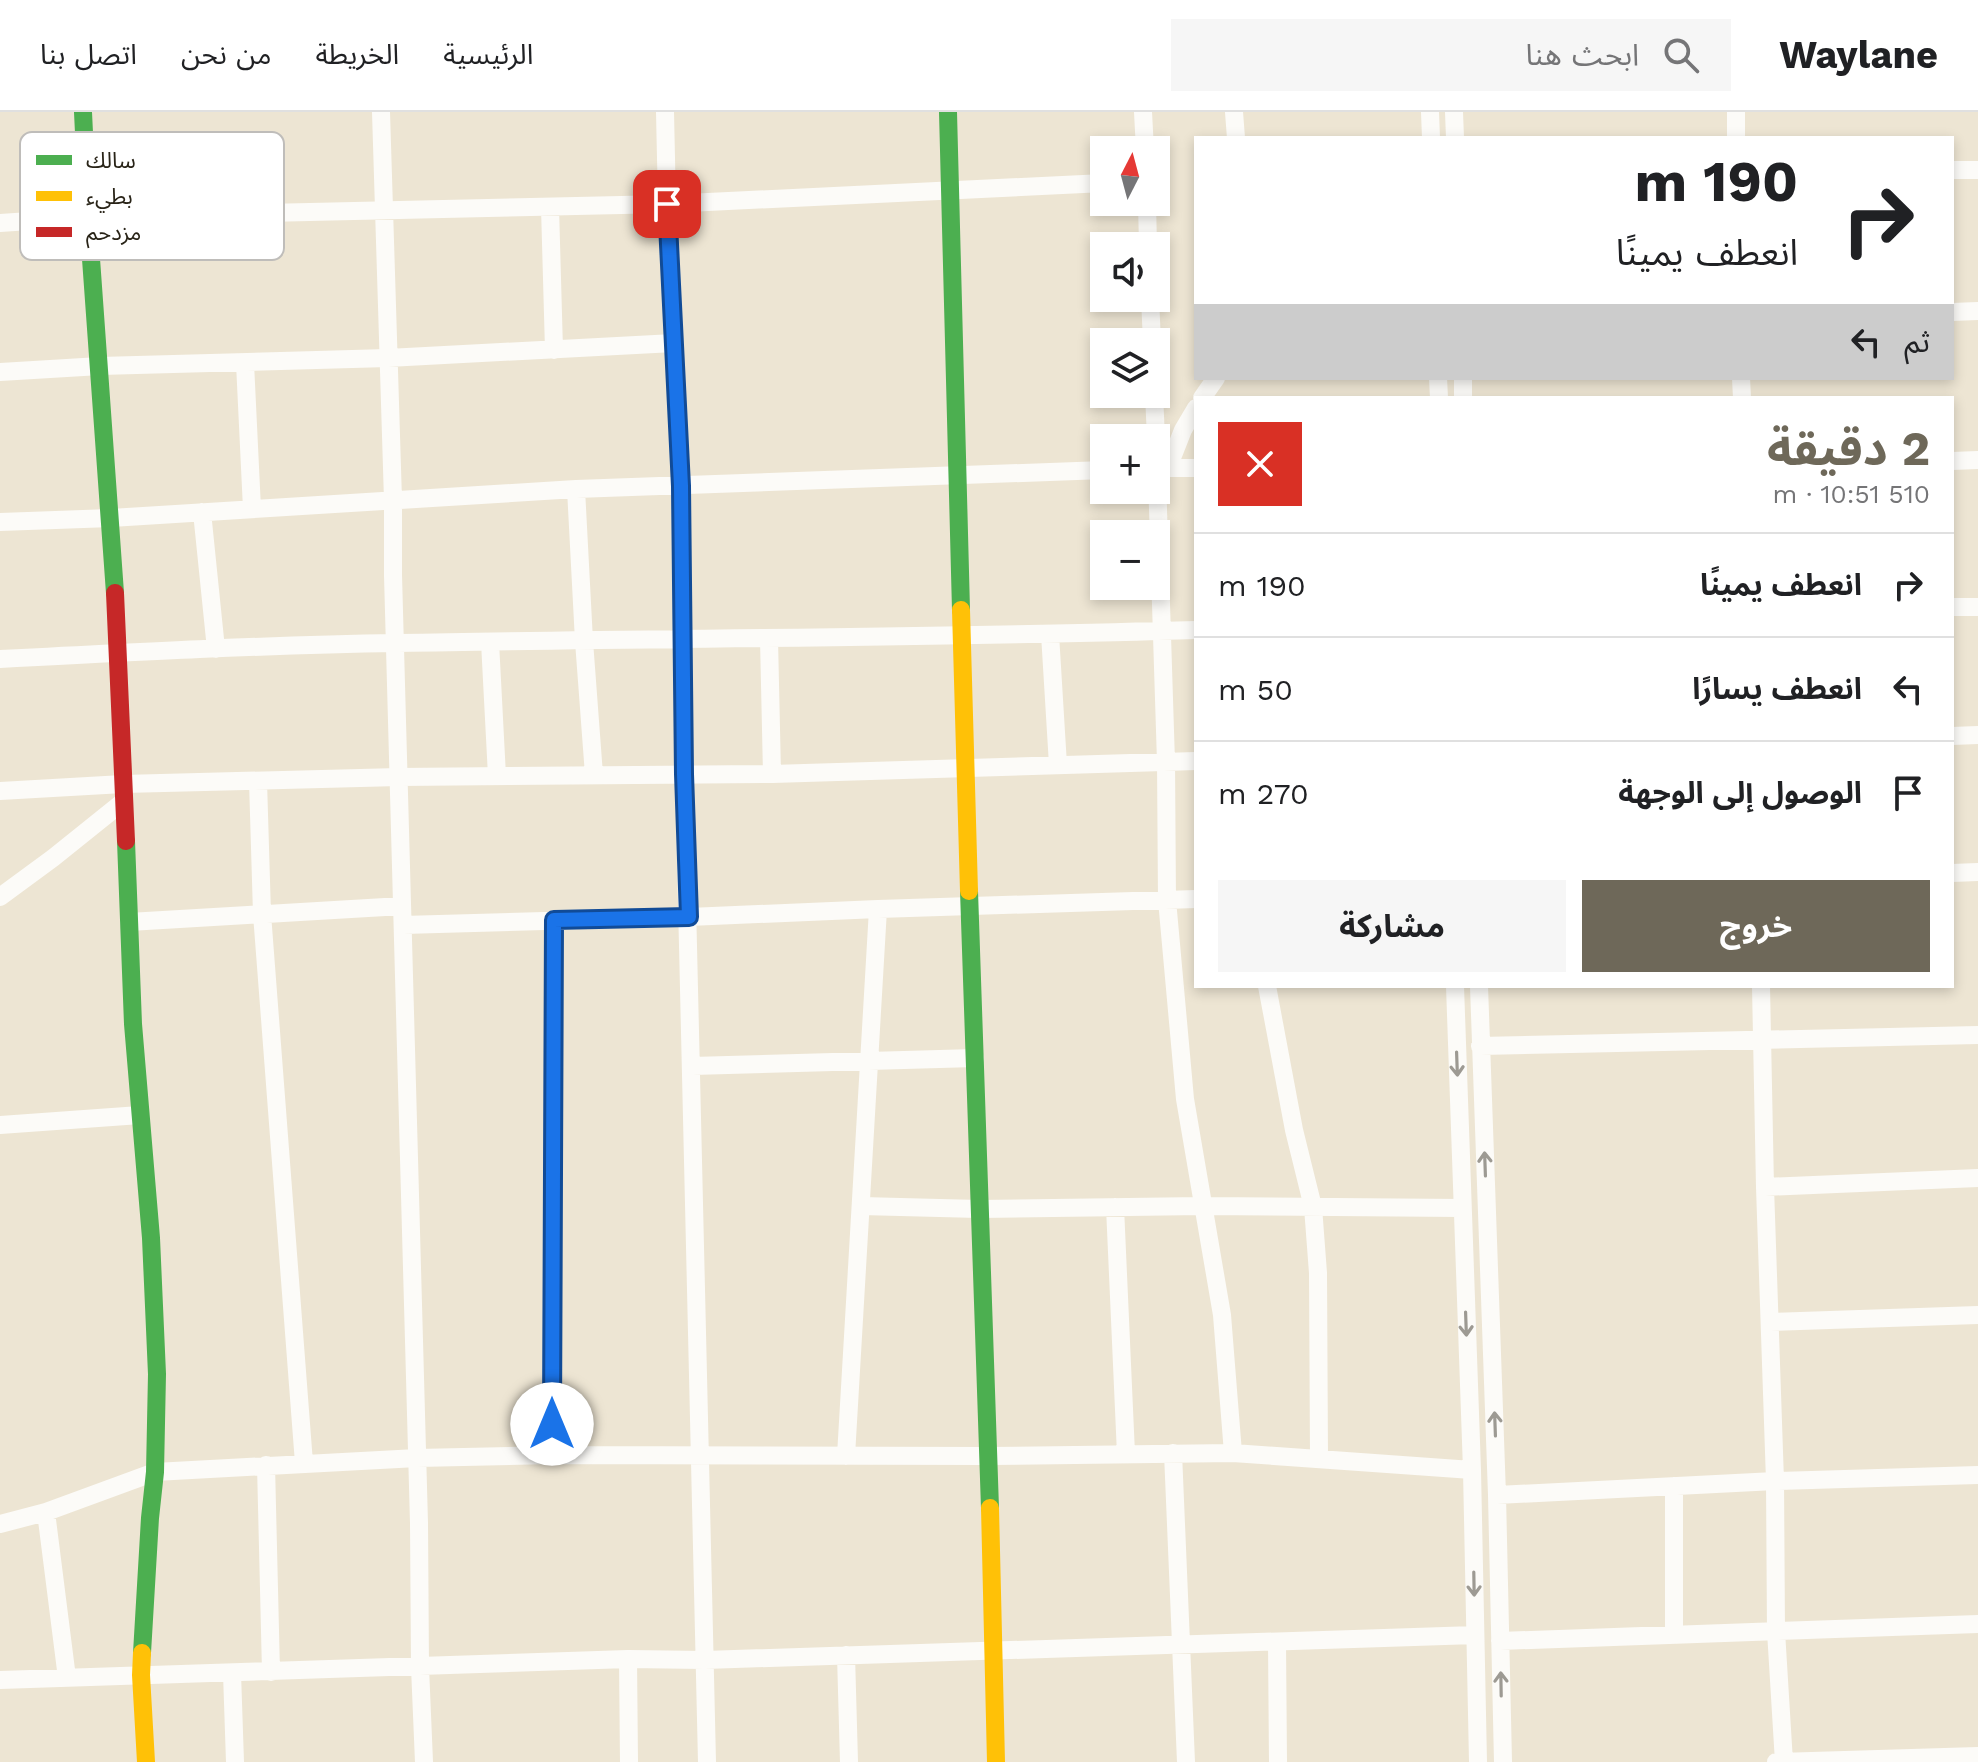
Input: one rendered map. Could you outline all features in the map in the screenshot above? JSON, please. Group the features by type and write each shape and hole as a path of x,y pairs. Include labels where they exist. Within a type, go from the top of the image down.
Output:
{"street":[{"path":"83,112 84,132"},
{"path":"381,112 424,1762"},
{"path":"665,112 681,486 684,774 707,1762"},
{"path":"948,112 996,1762"},
{"path":"1143,112 1144,136"},
{"path":"1234,112 1236,136"},
{"path":"1430,112 1431,136"},
{"path":"1454,112 1455,136"},
{"path":"1736,112 1736,136"},
{"path":"1954,170 1978,170"},
{"path":"284,213 667,204 1090,184"},
{"path":"550,207 554,350"},
{"path":"0,223 20,222"},
{"path":"91,260 119,653 133,1024 151,1238 157,1374 155,1472 141,1675 146,1762"},
{"path":"1954,312 1978,311"},
{"path":"0,372 388,358 674,343"},
{"path":"245,363 252,509"},
{"path":"1170,451 1194,411"},
{"path":"1954,461 1978,460"},
{"path":"1170,468 1194,468"},
{"path":"0,522 576,489 1090,471"},
{"path":"576,489 594,775"},
{"path":"1160,504 1167,900 1185,1099 1222,1315 1233,1453"},
{"path":"202,512 216,649"},
{"path":"1954,607 1978,607"},
{"path":"0,659 395,643 1194,630"},
{"path":"1050,634 1058,765"},
{"path":"769,639 772,774"},
{"path":"490,642 497,776"},
{"path":"1954,736 1978,735"},
{"path":"0,791 123,792 258,781 772,774 1194,761"},
{"path":"258,781 262,914 304,1463"},
{"path":"0,897 53,858 123,792"},
{"path":"1954,873 1978,872"},
{"path":"129,922 262,914 554,920 1194,899"},
{"path":"846,1456 878,909"},
{"path":"552,1455 554,920"},
{"path":"1267,988 1288,1102 1313,1207 1318,1273 1319,1458"},
{"path":"1455,988 1472,1470 1478,1762"},
{"path":"1479,988 1503,1762"},
{"path":"1761,988 1775,1481 1776,1631 1784,1762"},
{"path":"1480,1046 1978,1035"},
{"path":"692,1066 975,1058"},
{"path":"0,1125 140,1115"},
{"path":"1765,1187 1978,1178"},
{"path":"861,1206 979,1209 1202,1206 1462,1208"},
{"path":"1115,1207 1126,1454"},
{"path":"1770,1322 1978,1315"},
{"path":"1173,1453 1186,1762"},
{"path":"0,1524 46,1512 155,1472 417,1458 1233,1453 1472,1470"},
{"path":"266,1465 271,1672"},
{"path":"1497,1495 1775,1481 1978,1475"},
{"path":"1674,1486 1674,1635"},
{"path":"46,1512 67,1678"},
{"path":"1500,1641 1978,1624"},
{"path":"0,1680 1475,1635"},
{"path":"1277,1643 1278,1762"},
{"path":"846,1655 849,1762"},
{"path":"628,1659 629,1762"},
{"path":"232,1673 235,1762"},
{"path":"1776,1762 1978,1756"}],"traffic: fast":[{"path":"83,112 84,132"},
{"path":"948,112 961,610"},
{"path":"91,260 115,593"},
{"path":"126,841 133,1024 151,1238 157,1374 155,1472 142,1653"},
{"path":"969,891 990,1508"}],"traffic: slow":[{"path":"961,610 969,891"},
{"path":"990,1508 996,1762"},
{"path":"142,1653 146,1762"}],"traffic: jam":[{"path":"115,593 126,841"}],"route":[{"path":"552,1424 554,920 689,917 681,486 667,204"}]}
